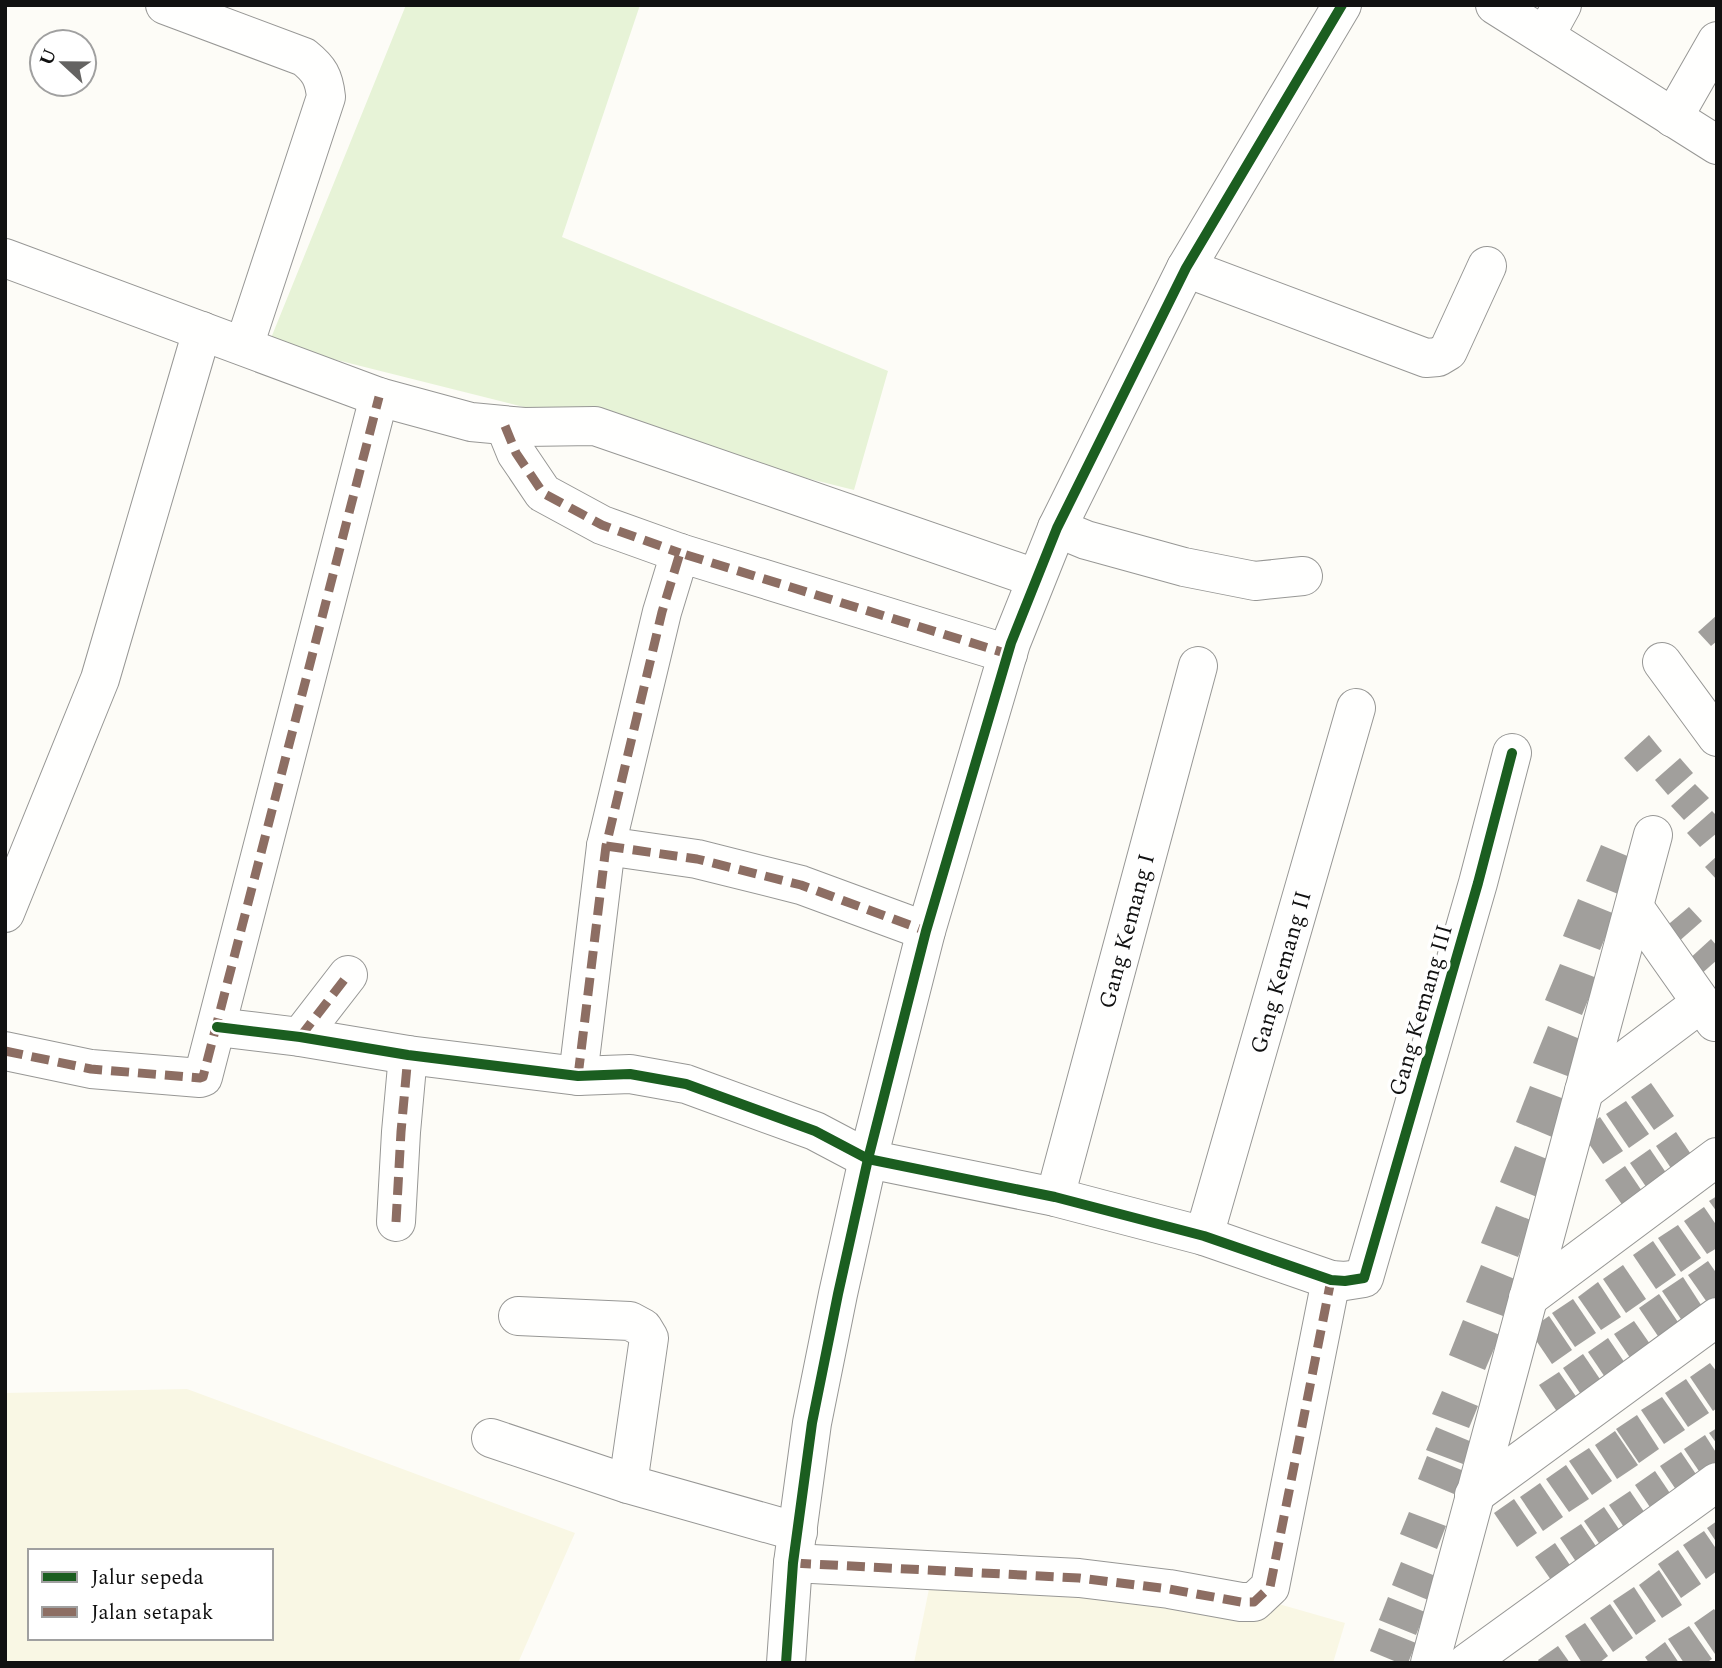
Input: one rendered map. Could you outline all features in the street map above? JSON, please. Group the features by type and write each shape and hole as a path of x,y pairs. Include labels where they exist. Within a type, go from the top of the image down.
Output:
{"street":[{"path":"786,1663 795,1548 812,1423 868,1159 926,931 1007,654 1057,528 1186,268 1342,5"},
{"path":"1495,5 1553,21 1673,118 1717,145"},
{"path":"173,7 303,57 317,67 325,80 326,97 244,346"},
{"path":"1673,118 1717,41"},
{"path":"5,258 379,397 471,422 505,426 595,426 1035,578"},
{"path":"1186,268 1426,358 1448,351 1487,266"},
{"path":"5,913 100,679 202,331"},
{"path":"5,1051 91,1069 200,1078 206,1071 379,397"},
{"path":"505,426 516,453 543,493 602,525 680,553 1007,654"},
{"path":"1057,528 1086,540 1196,569 1255,581 1303,576"},
{"path":"578,1076 606,846 662,612 680,553"},
{"path":"1662,662 1717,737"},
{"name":"Gang Kemang I","path":"1055,1197 1198,666"},
{"name":"Gang Kemang II","path":"1204,1236 1356,708"},
{"name":"Gang Kemang III","path":"795,1548 1079,1578 1169,1589 1241,1602 1254,1602 1270,1587 1347,1279 1478,883 1512,753"},
{"path":"1430,1663 1653,835"},
{"path":"606,846 697,859 801,885 926,931"},
{"path":"1584,1091 1709,1014 1634,907"},
{"path":"300,1037 348,975"},
{"path":"217,1027 578,1076 630,1074 687,1084 815,1131 868,1159 1055,1197 1204,1236 1347,1279"},
{"path":"396,1222 408,1055"},
{"path":"1528,1298 1717,1157"},
{"path":"518,1316 630,1321 643,1328 649,1338 628,1483"},
{"path":"1474,1495 1717,1317"},
{"path":"491,1438 628,1483 795,1548"},
{"path":"1467,1663 1717,1482"}],"shaded area":[{"path":"187,1389 575,1533 518,1663 5,1663 5,1393"},
{"path":"931,1579 1213,1585 1345,1623 1333,1663 914,1663"}],"green space":[{"path":"406,5 640,5 562,237 888,371 854,490 269,343"}],"building":[{"path":"1717,615 1717,641 1711,646 1698,632"},
{"path":"1649,735 1662,751 1637,772 1624,758"},
{"path":"1680,758 1693,773 1668,795 1655,780"},
{"path":"1695,784 1709,798 1684,820 1671,806"},
{"path":"1712,811 1717,816 1717,833 1700,847 1687,833"},
{"path":"1601,845 1637,860 1623,896 1586,881"},
{"path":"1717,856 1717,880 1705,867"},
{"path":"1578,899 1615,914 1600,950 1563,936"},
{"path":"1689,907 1702,921 1677,943 1664,928"},
{"path":"1711,939 1717,946 1717,960 1700,975 1687,961"},
{"path":"1560,964 1597,978 1582,1015 1545,1000"},
{"path":"1548,1026 1585,1041 1570,1077 1533,1063"},
{"path":"1651,1083 1674,1116 1654,1130 1631,1097"},
{"path":"1530,1086 1567,1100 1552,1137 1516,1122"},
{"path":"1626,1101 1649,1134 1629,1148 1606,1114"},
{"path":"1600,1117 1623,1151 1603,1164 1580,1131"},
{"path":"1676,1132 1699,1166 1679,1180 1656,1146"},
{"path":"1515,1146 1552,1161 1537,1197 1500,1182"},
{"path":"1650,1149 1673,1183 1653,1197 1630,1163"},
{"path":"1625,1166 1648,1200 1628,1213 1605,1180"},
{"path":"1717,1196 1717,1212 1709,1201"},
{"path":"1496,1206 1533,1221 1518,1257 1481,1243"},
{"path":"1704,1207 1717,1226 1717,1248 1707,1254 1684,1221"},
{"path":"1678,1225 1701,1258 1681,1272 1658,1238"},
{"path":"1653,1241 1676,1275 1656,1289 1633,1255"},
{"path":"1708,1261 1717,1274 1717,1304 1711,1308 1688,1275"},
{"path":"1481,1265 1517,1280 1503,1316 1466,1302"},
{"path":"1623,1265 1646,1299 1626,1313 1603,1279"},
{"path":"1683,1277 1705,1311 1685,1325 1662,1291"},
{"path":"1598,1282 1621,1317 1601,1330 1578,1297"},
{"path":"1659,1294 1682,1328 1662,1342 1639,1308"},
{"path":"1573,1299 1596,1333 1575,1347 1552,1313"},
{"path":"1549,1316 1572,1350 1552,1364 1529,1330"},
{"path":"1463,1320 1500,1335 1485,1370 1449,1355"},
{"path":"1634,1321 1657,1354 1637,1368 1614,1334"},
{"path":"1608,1338 1631,1372 1611,1386 1588,1352"},
{"path":"1583,1354 1606,1388 1586,1402 1563,1368"},
{"path":"1710,1363 1717,1372 1717,1408 1713,1411 1690,1377"},
{"path":"1559,1372 1582,1405 1562,1419 1539,1385"},
{"path":"1686,1379 1709,1413 1688,1427 1665,1393"},
{"path":"1442,1391 1478,1406 1469,1428 1432,1414"},
{"path":"1662,1397 1685,1430 1664,1444 1641,1410"},
{"path":"1637,1415 1659,1449 1639,1463 1616,1429"},
{"path":"1436,1427 1472,1442 1463,1464 1426,1450"},
{"path":"1717,1428 1717,1444 1709,1433"},
{"path":"1615,1431 1638,1465 1617,1479 1595,1445"},
{"path":"1705,1435 1717,1454 1717,1476 1707,1483 1684,1449"},
{"path":"1589,1448 1612,1481 1592,1495 1569,1461"},
{"path":"1681,1452 1704,1486 1683,1500 1660,1466"},
{"path":"1427,1456 1464,1471 1454,1494 1418,1479"},
{"path":"1566,1465 1589,1499 1569,1512 1546,1479"},
{"path":"1655,1471 1678,1505 1658,1519 1635,1485"},
{"path":"1540,1483 1563,1517 1543,1531 1520,1497"},
{"path":"1630,1491 1653,1525 1632,1539 1609,1505"},
{"path":"1514,1499 1537,1533 1517,1547 1494,1513"},
{"path":"1604,1507 1627,1541 1607,1555 1584,1521"},
{"path":"1409,1512 1446,1526 1437,1549 1400,1534"},
{"path":"1717,1521 1717,1543 1707,1528"},
{"path":"1581,1524 1604,1558 1583,1572 1560,1538"},
{"path":"1704,1531 1717,1550 1717,1571 1706,1579 1683,1545"},
{"path":"1555,1543 1578,1577 1558,1590 1535,1557"},
{"path":"1678,1550 1701,1584 1681,1598 1658,1564"},
{"path":"1401,1562 1438,1577 1428,1600 1392,1585"},
{"path":"1659,1570 1682,1605 1662,1618 1639,1585"},
{"path":"1634,1587 1656,1621 1636,1635 1613,1601"},
{"path":"1388,1597 1425,1612 1416,1635 1379,1620"},
{"path":"1610,1604 1633,1638 1613,1652 1590,1618"},
{"path":"1714,1609 1717,1613 1717,1657 1694,1623"},
{"path":"1585,1623 1608,1656 1599,1663 1582,1663 1565,1636"},
{"path":"1689,1626 1712,1659 1706,1663 1684,1663 1668,1639"},
{"path":"1379,1628 1416,1643 1408,1663 1399,1663 1370,1651"},
{"path":"1665,1642 1679,1663 1649,1663 1645,1657"},
{"path":"1558,1646 1570,1663 1540,1663 1538,1660"}],"marked path":[{"path":"5,1051 91,1069 203,1077 379,397"},
{"path":"505,426 516,453 543,493 602,525 680,553"},
{"path":"578,1076 606,846 662,612 680,553 1008,654"},
{"path":"606,846 697,859 801,885 926,931"},
{"path":"300,1037 348,975"},
{"path":"396,1222 408,1055"},
{"path":"793,1563 1079,1578 1254,1602 1270,1587 1331,1280"}],"cycle path":[{"path":"786,1663 793,1563 812,1423 838,1294 868,1159 926,931 1011,643 1057,528 1186,268 1342,5"},
{"path":"217,1027 578,1076 630,1074 686,1084 815,1131 868,1159 1055,1197 1204,1236 1331,1280 1364,1278 1478,883 1512,753"}]}
